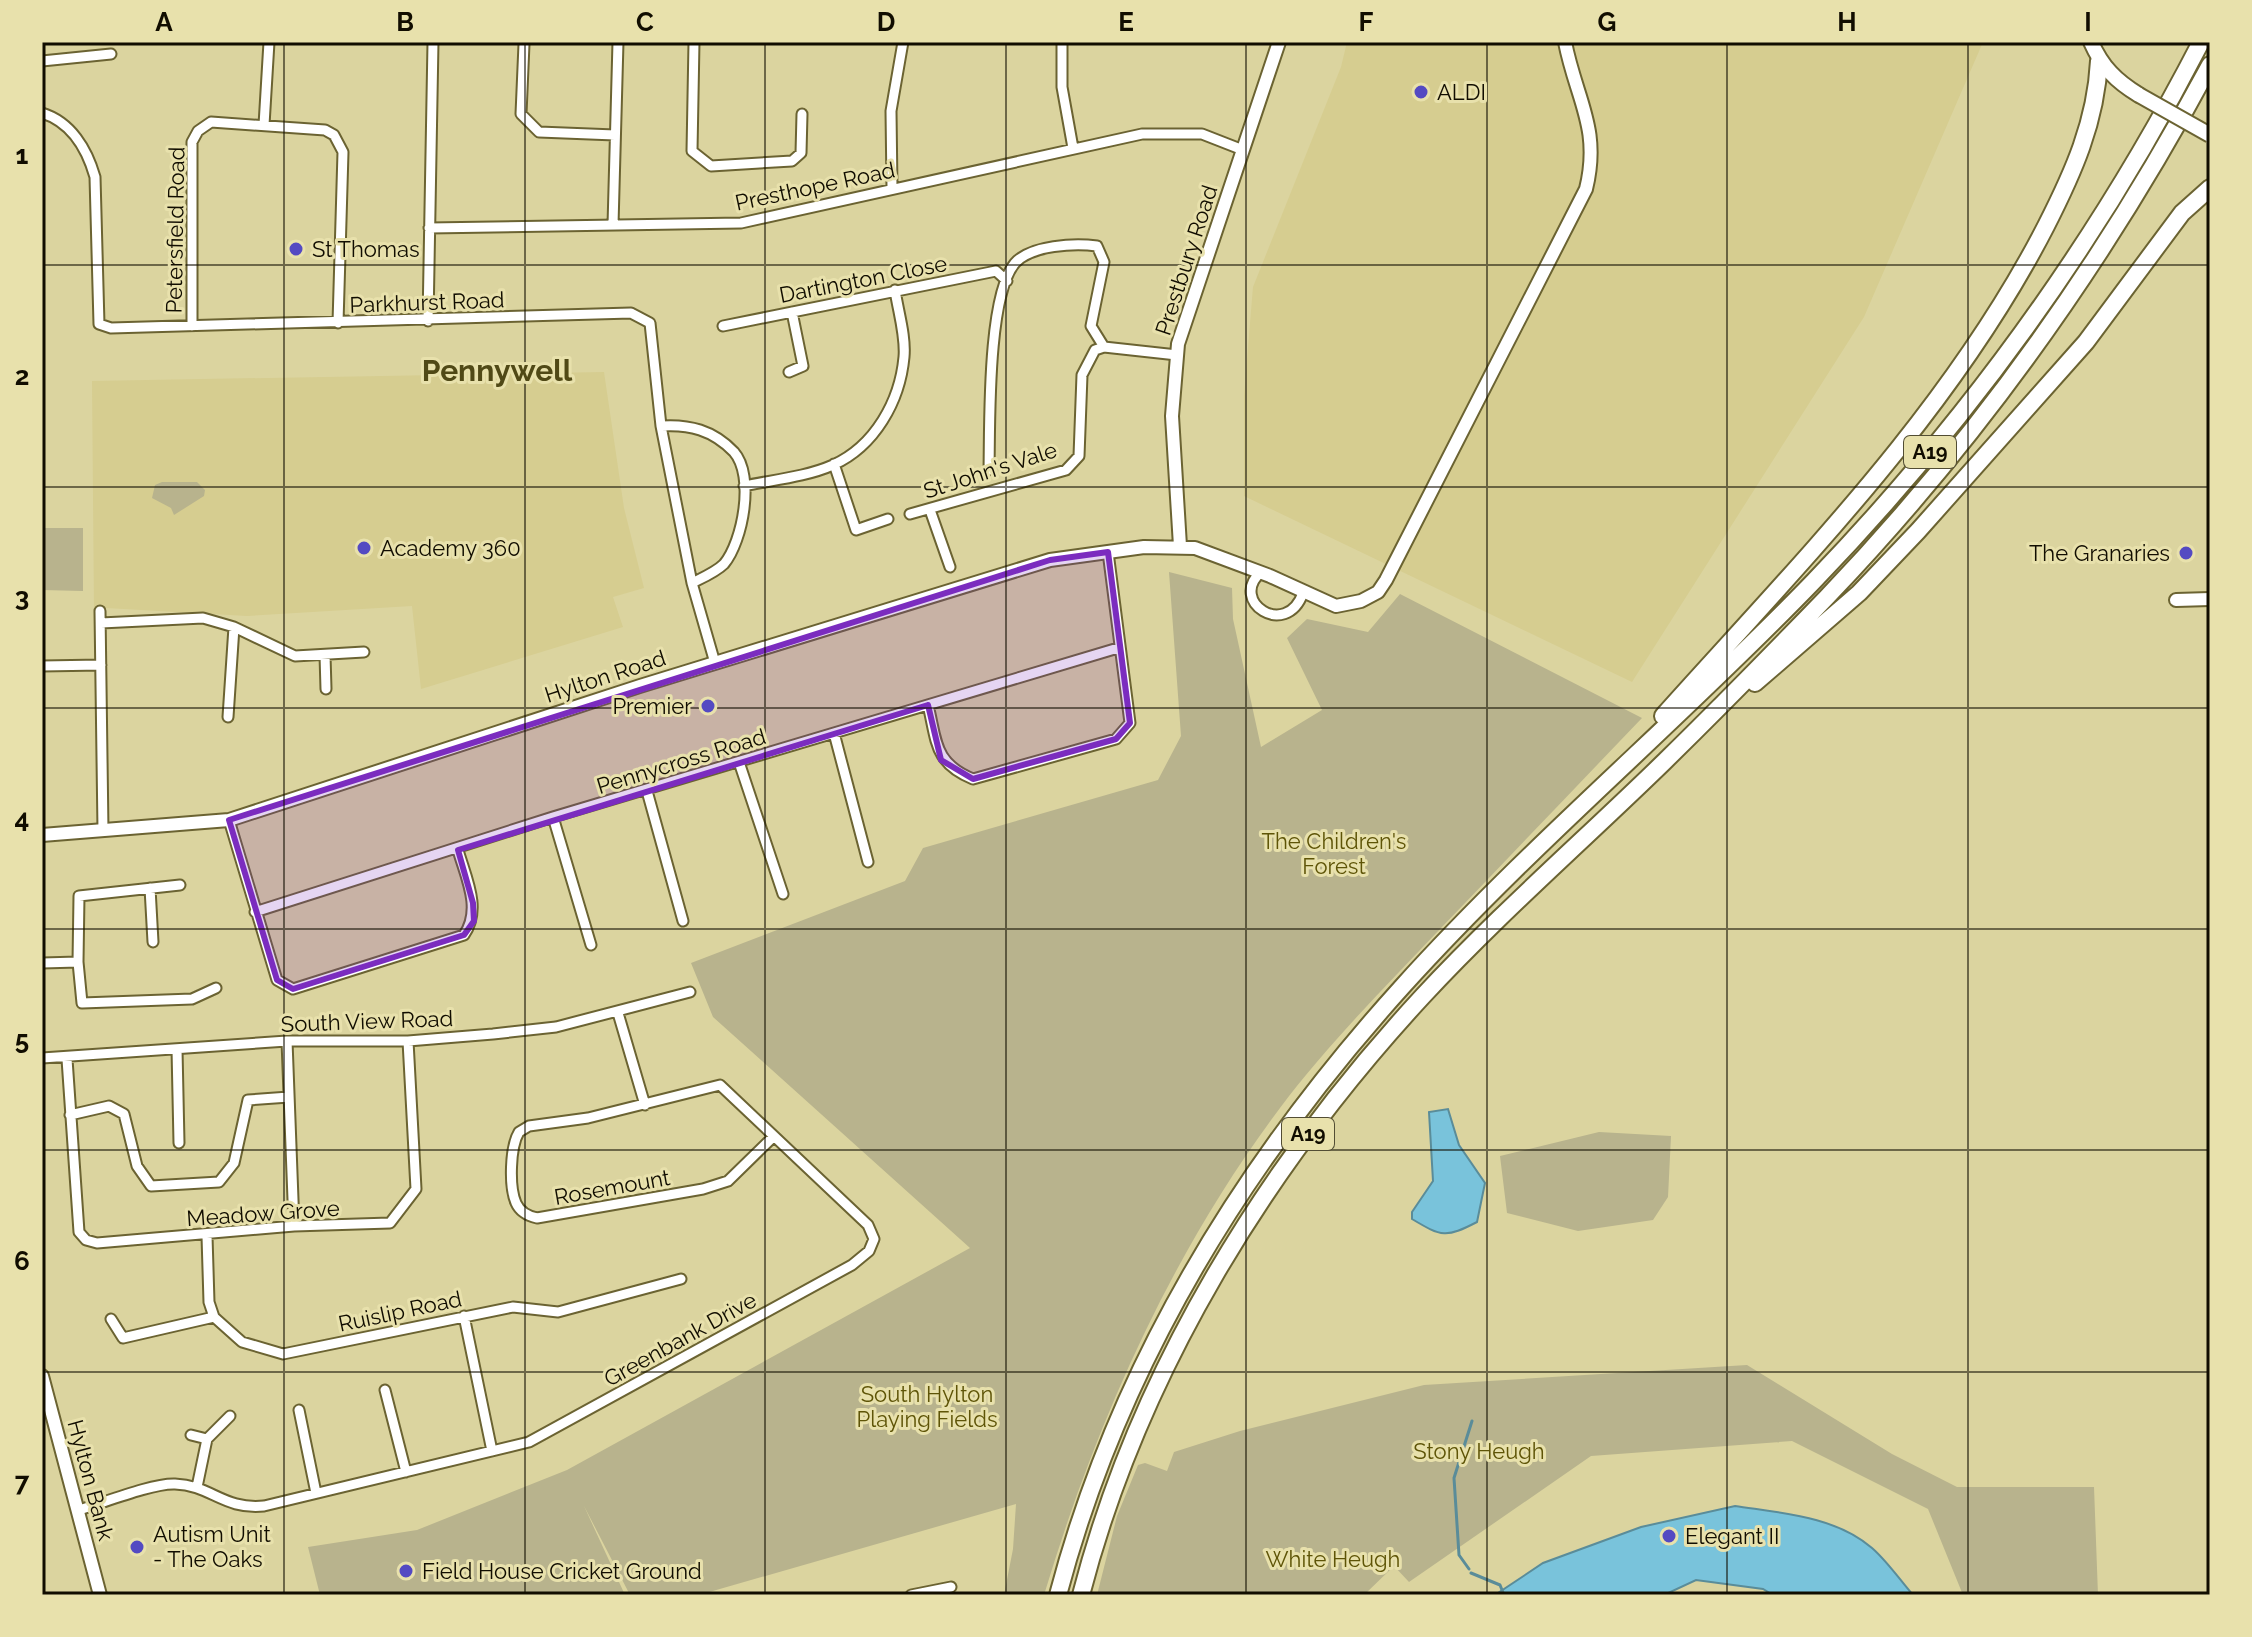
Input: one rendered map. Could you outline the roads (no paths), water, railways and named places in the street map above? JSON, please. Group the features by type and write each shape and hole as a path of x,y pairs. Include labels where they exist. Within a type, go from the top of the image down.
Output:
{"highway":[{"name":"A19","path":"1058,1595 1102,1460 1145,1358 1236,1198 1308,1097 1402,987 1806,589 1941,439 2062,278 2128,173 2201,42"},
{"path":"1585,804 1805,557 1928,412 1971,351 2020,276 2066,187 2093,120 2099,61"},
{"name":"A19","path":"1081,1595 1117,1483 1145,1414 1193,1313 1288,1161 1421,999 1502,915 1665,761 1829,595 1981,420 2090,268 2146,181 2210,65"},
{"path":"1665,761 1859,593 1908,542 2077,353 2182,213 2210,188"}],"main road":[{"path":"2091,42 2099,61 2122,84 2210,135"}],"street":[{"path":"264,125 269,42"},
{"path":"428,321 433,42"},
{"path":"613,225 618,42"},
{"path":"694,42 692,151 711,166 792,161 801,153 802,114"},
{"path":"892,188 891,111 903,42"},
{"path":"1062,42 1062,87 1073,148"},
{"name":"Prestbury Road","path":"1180,546 1172,416 1177,355 1279,42"},
{"path":"1180,546 1261,572 1336,606 1361,601 1378,592 1586,189 1592,163 1592,135 1565,42"},
{"path":"524,44 521,114 539,132 615,135"},
{"path":"42,61 111,54"},
{"name":"Parkhurst Road","path":"42,113 56,117 90,157 95,177 99,324 111,328 631,313 650,323 661,426"},
{"name":"Petersfield Road","path":"192,326 192,142 198,131 211,122 325,130 334,135 343,152 338,323"},
{"name":"Presthope Road","path":"429,228 741,223 1142,134 1202,134 1243,150"},
{"path":"989,470 992,360 1007,281 1015,263 1031,253 1076,244 1097,246 1104,262 1091,326 1104,347 1177,355"},
{"name":"Dartington Close","path":"723,326 996,271 1007,281"},
{"path":"744,486 834,464 874,433 896,397 904,355 895,290"},
{"path":"789,372 803,366 792,312"},
{"name":"St John's Vale","path":"910,514 1066,470 1079,456 1082,375 1095,350 1104,347"},
{"path":"692,583 722,567 737,546 745,519 744,486 736,454 714,436 689,424 661,426 692,583 715,663"},
{"path":"834,464 856,530 888,519"},
{"path":"930,510 950,567"},
{"name":"Hylton Road","path":"42,835 229,820 715,663 1050,560 1180,546"},
{"path":"928,705 941,760 951,770 973,779 1116,739 1130,723 1108,552"},
{"path":"1261,572 1253,579 1252,597 1262,611 1270,615 1288,613 1303,593"},
{"path":"2176,600 2210,599"},
{"path":"100,611 103,831"},
{"path":"101,623 203,618 234,627 295,656 364,652"},
{"path":"228,717 234,627"},
{"name":"Pennycross Road","path":"255,912 458,850 553,817 1118,648"},
{"path":"325,655 326,689"},
{"path":"42,666 101,665"},
{"path":"834,733 868,862"},
{"path":"739,762 783,894"},
{"path":"647,791 683,921"},
{"path":"553,817 591,945"},
{"path":"229,820 277,980 293,989 464,935 474,921 473,903 458,850"},
{"path":"180,885 79,896 78,962 82,1003 192,999 216,988"},
{"path":"150,888 153,942"},
{"path":"42,963 78,962"},
{"name":"South View Road","path":"42,1058 67,1059 287,1041 408,1041 556,1027 690,992"},
{"path":"618,1013 645,1105"},
{"path":"287,1041 294,1226"},
{"name":"Meadow Grove","path":"70,1115 79,1232 86,1240 97,1243 207,1236 294,1226 390,1223 416,1189 408,1041"},
{"path":"177,1049 179,1143"},
{"path":"67,1059 70,1115 109,1106 124,1114 137,1166 151,1186 219,1182 234,1163 248,1100 289,1097"},
{"name":"Greenbank Drive","path":"79,1510 173,1483 197,1487 222,1501 244,1508 529,1442 852,1265 869,1251 874,1239 868,1225 720,1085 645,1105 529,1126 519,1132"},
{"name":"Rosemount","path":"519,1132 513,1149 515,1201 526,1215 537,1218 703,1189 728,1181 773,1137"},
{"path":"111,1319 123,1338 214,1317 209,1302 207,1236"},
{"name":"Ruislip Road","path":"214,1317 242,1342 283,1354 513,1307 558,1312 681,1279"},
{"path":"464,1316 492,1451"},
{"name":"Hylton Bank","path":"42,1376 100,1595"},
{"path":"385,1390 406,1472"},
{"path":"299,1410 316,1493"},
{"path":"197,1487 207,1439 230,1416"},
{"path":"191,1435 207,1439"},
{"path":"911,1595 951,1587"}],"water":[{"path":"1448,1109 1459,1145 1485,1183 1477,1222 1458,1231 1444,1233 1412,1219 1412,1212 1433,1181 1429,1112"},
{"path":"1735,1506 1825,1522 1857,1537 1872,1548 1913,1595 1773,1595 1763,1589 1696,1580 1664,1595 1495,1595 1543,1563 1641,1527"}],"waterway":[{"path":"1469,1569 1459,1555 1454,1478 1472,1421"},
{"path":"1471,1573 1500,1585 1504,1595"}],"place":[{"name":"ALDI","path":"1421,92"},
{"name":"St Thomas","path":"296,249"},
{"name":"Academy 360","path":"364,548"},
{"name":"The Granaries","path":"2186,553"},
{"name":"Premier","path":"708,706"},
{"name":"Elegant II","path":"1669,1536"},
{"name":"Autism Unit - The Oaks","path":"137,1547"},
{"name":"Field House Cricket Ground","path":"406,1571"}],"district":[{"name":"Pennywell","path":"497,370"}],"park label":[{"name":"The Children's Forest","path":"1334,854"},
{"name":"South Hylton Playing Fields","path":"927,1406"},
{"name":"Stony Heugh","path":"1479,1451"},
{"name":"White Heugh","path":"1333,1559"}]}
